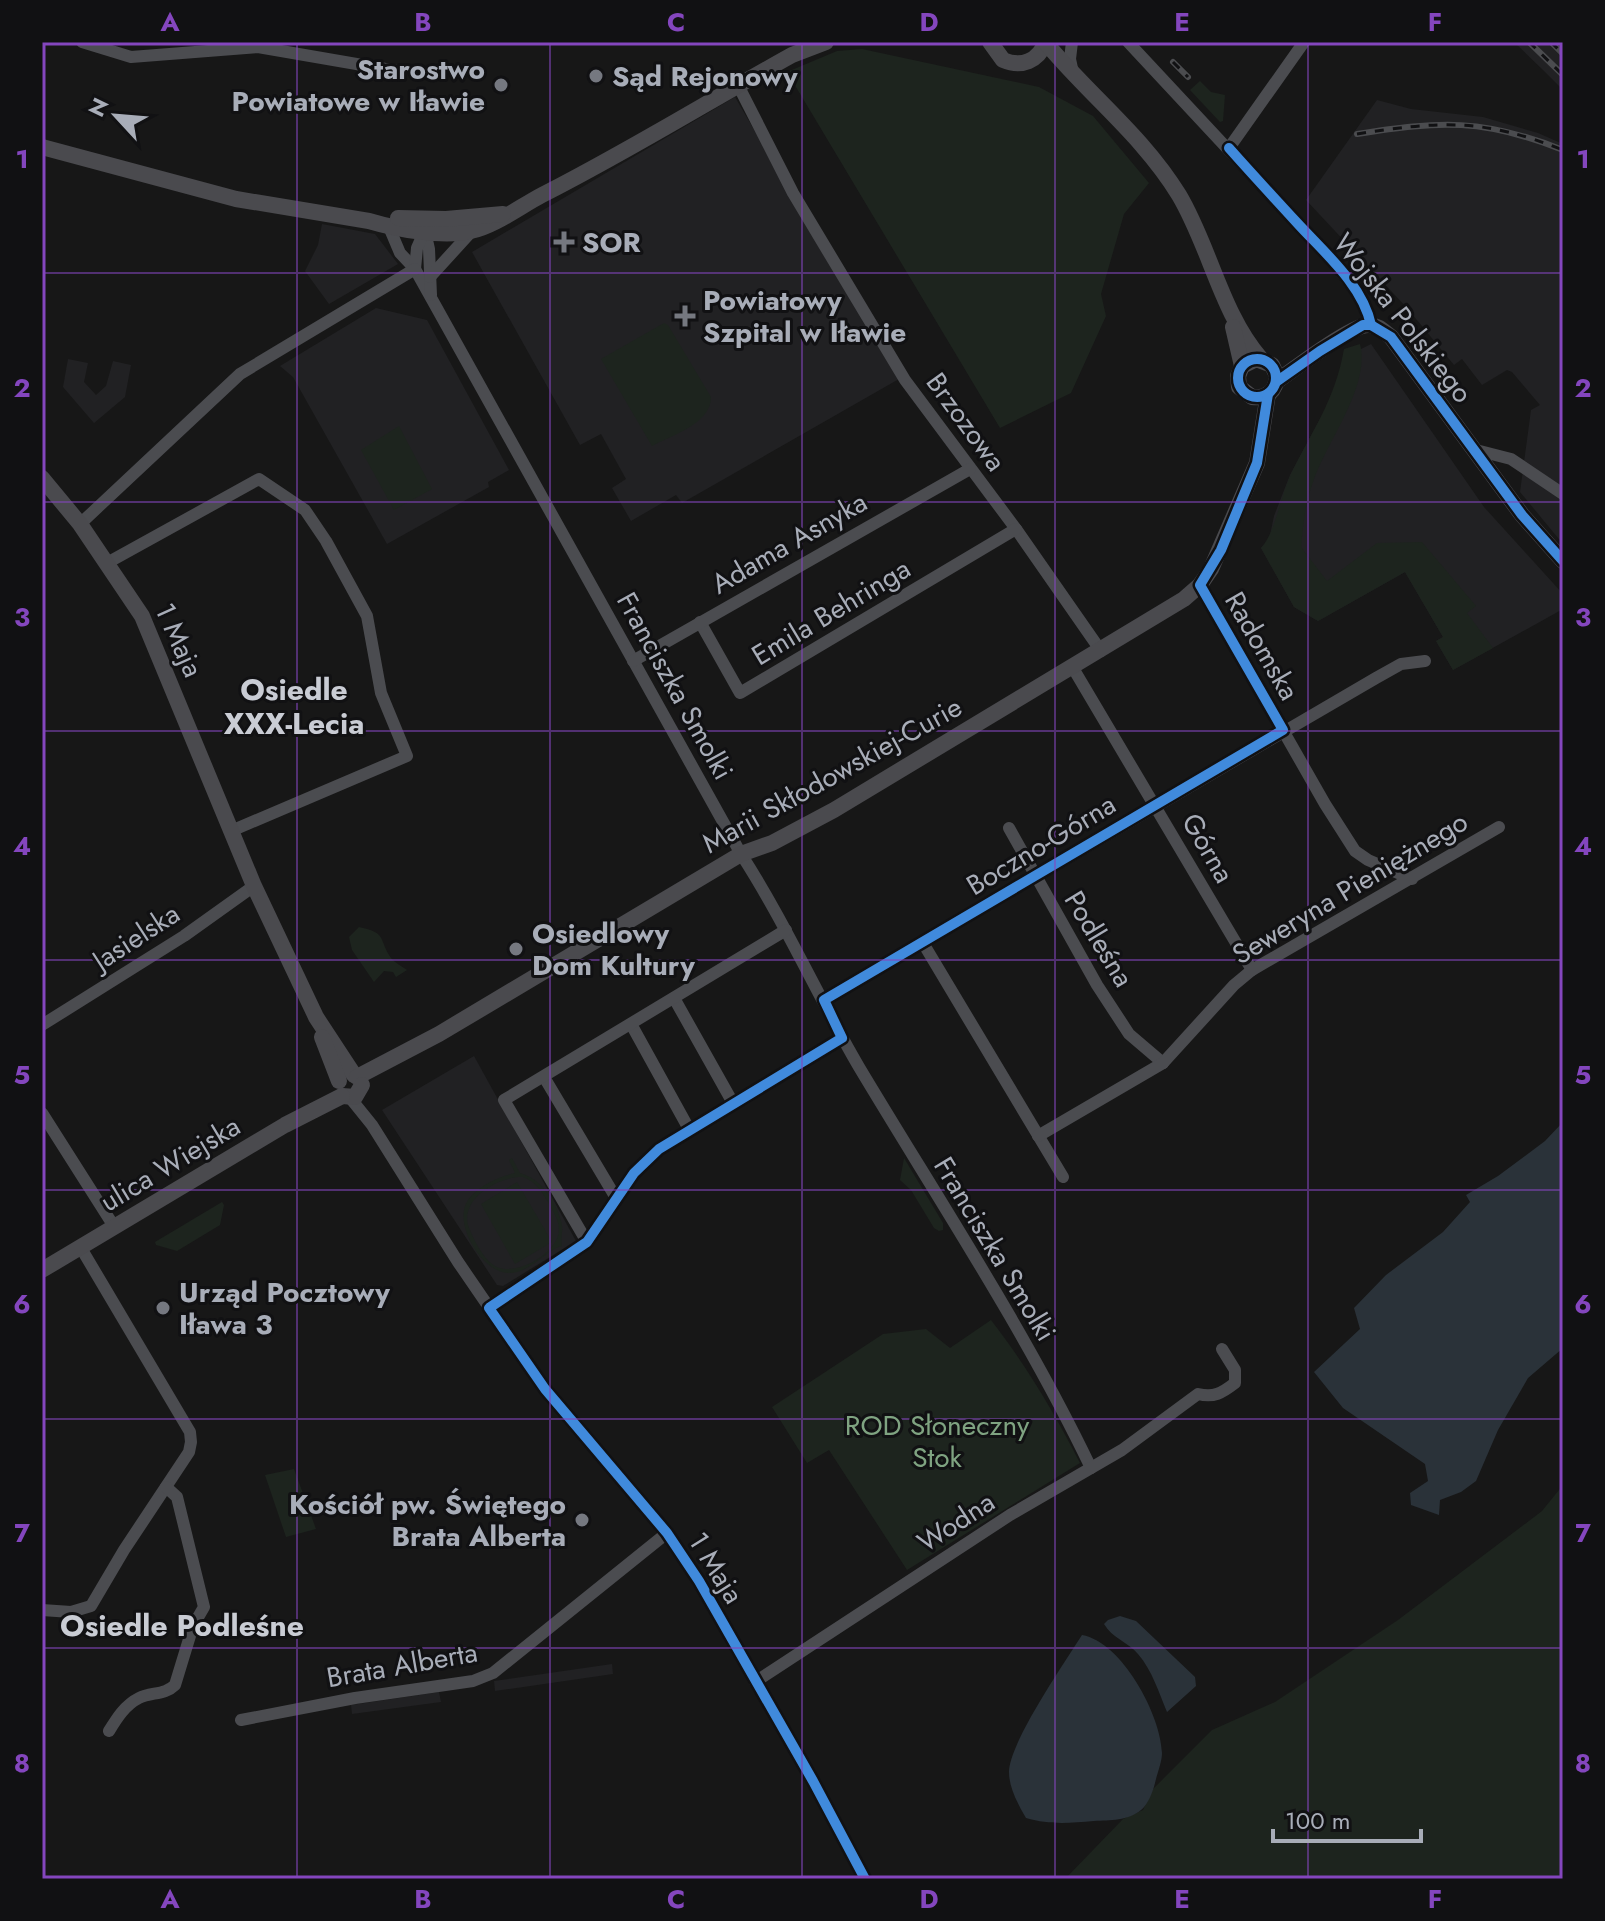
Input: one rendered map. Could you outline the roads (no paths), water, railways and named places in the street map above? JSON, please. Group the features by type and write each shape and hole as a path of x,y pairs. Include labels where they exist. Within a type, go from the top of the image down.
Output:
{"street":[{"path":"82,42 131,57 258,47 397,71"},
{"path":"430,277 471,232 496,222 507,213 577,177 792,55 826,42"},
{"path":"1072,42 1070,59 1074,77"},
{"name":"Wojska Polskiego","path":"1128,42 1333,262 1368,310 1371,325 1391,337 1522,515 1563,561"},
{"path":"1229,148 1304,42"},
{"path":"987,44 1003,60 1011,63 1036,58 1046,43 1074,77 1114,113 1166,175 1194,223 1225,298 1246,338 1275,370 1272,388"},
{"path":"1036,58 1074,77"},
{"name":"Brzozowa","path":"738,85 793,193 905,380 1016,529 1101,651"},
{"path":"42,147 236,199 389,227 507,213"},
{"path":"369,221 388,218 471,232"},
{"path":"80,524 240,374 415,269 417,248 426,225"},
{"name":"Franciszka Smolki","path":"426,225 432,301"},
{"name":"Franciszka Smolki","path":"389,227 400,253 415,269 786,930 842,1038 1006,1311 1091,1468"},
{"path":"1225,298 1242,366 1238,381 1247,395 1257,398 1320,351 1363,325 1371,325"},
{"path":"1242,366 1251,360 1291,359 1320,351"},
{"name":"Marii Skłodowskiej-Curie","path":"350,1086 412,1057 439,1034 741,854 797,831 1184,599 1200,585 1221,550 1257,463 1272,388"},
{"name":"Marii Skłodowskiej-Curie","path":"1245,492 1253,417 1247,395"},
{"path":"1472,449 1511,459 1563,494"},
{"name":"Adama Asnyka","path":"633,661 970,469"},
{"name":"1 Maja","path":"42,478 80,524 142,616 254,886 350,1086 372,1125 489,1308 545,1389 667,1533 701,1585 865,1879"},
{"path":"107,563 259,479 305,510 326,541 367,616 381,693 407,756 231,831"},
{"name":"Emila Behringa","path":"700,622 740,693 1016,529"},
{"name":"Radomska","path":"1200,585 1355,851 1412,879"},
{"name":"Boczno-Górna","path":"824,1000 1283,730 1401,664 1425,661"},
{"name":"Górna","path":"1073,668 1252,970"},
{"name":"Seweryna Pieniężnego","path":"1038,1136 1163,1063 1234,985 1252,970 1499,827"},
{"name":"Podleśna","path":"1009,828 1034,877 1129,1034 1163,1063"},
{"name":"Jasielska","path":"42,1025 184,936 254,886"},
{"path":"587,1242 504,1100 786,930"},
{"path":"923,943 1063,1177"},
{"path":"674,998 733,1103"},
{"path":"631,1024 689,1129"},
{"path":"489,1308 587,1242 646,1160 689,1129 842,1038"},
{"path":"544,1077 616,1198"},
{"name":"ulica Wiejska","path":"42,1270 350,1086"},
{"path":"42,1113 115,1228"},
{"path":"42,1610 71,1612 91,1606 189,1452 190,1432 81,1248"},
{"name":"Wodna","path":"755,1682 1010,1515 1122,1450 1198,1394 1210,1397 1223,1392 1235,1383 1235,1370 1222,1349"},
{"path":"109,1731 123,1710 140,1697 171,1690 175,1685 193,1626 204,1607 177,1497 170,1482"},
{"name":"Brata Alberta","path":"241,1720 355,1698 473,1681 493,1673 667,1533"}],"railway":[{"path":"1529,42 1563,75"},
{"path":"1551,42 1563,54"},
{"path":"1173,62 1188,77"},
{"path":"1357,134 1461,125 1509,132 1563,150"}],"place":[{"name":"Sąd Rejonowy","path":"596,76"},
{"name":"Starostwo Powiatowe w Iławie","path":"501,85"},
{"name":"SOR","path":"564,242"},
{"name":"Powiatowy Szpital w Iławie","path":"685,316"},
{"name":"Osiedlowy Dom Kultury","path":"516,949"},
{"name":"Urząd Pocztowy Iława 3","path":"163,1308"},
{"name":"Kościół pw. Świętego Brata Alberta","path":"582,1520"}],"district":[{"name":"Osiedle XXX-Lecia","path":"294,706"},
{"name":"Osiedle Podleśne","path":"182,1625"}],"park label":[{"name":"ROD Słoneczny Stok","path":"937,1441"}]}
